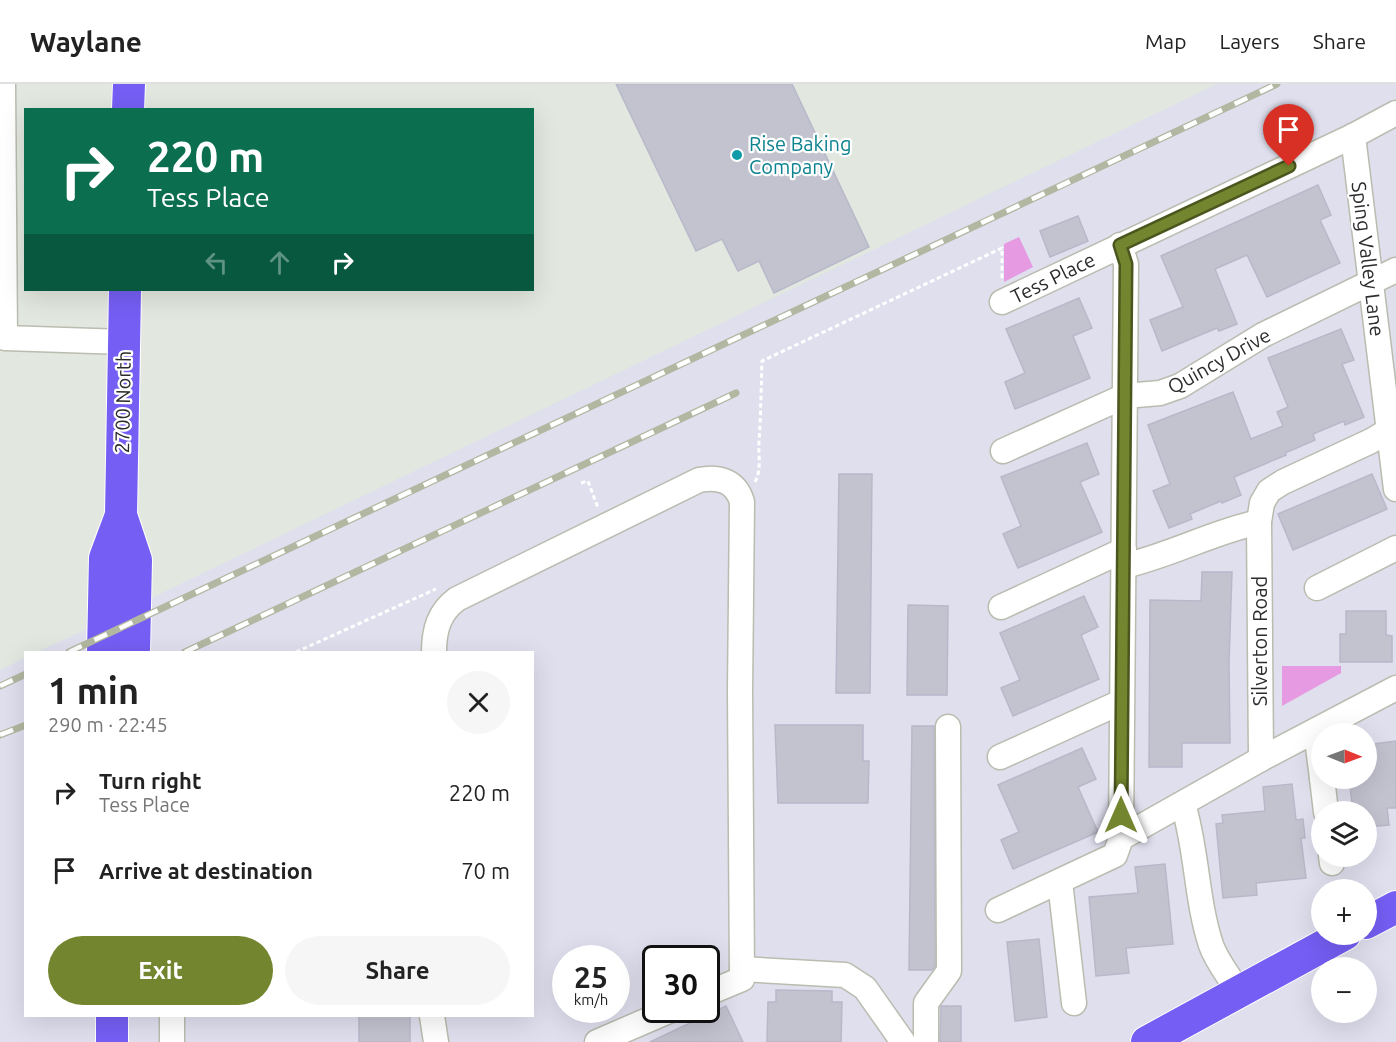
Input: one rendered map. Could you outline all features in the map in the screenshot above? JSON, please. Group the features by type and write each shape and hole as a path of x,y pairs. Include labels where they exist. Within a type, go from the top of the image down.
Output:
{"main road":[{"path":"128,108 129,84"},
{"name":"2700 North","path":"103,651 105,558 121,515 125,291"},
{"name":"2700 North","path":"121,515 136,560 135,651"},
{"path":"1377,917 1396,907"},
{"path":"1147,1042 1325,945"},
{"path":"112,1017 112,1042"}],"street":[{"path":"3,84 5,338 124,342"},
{"name":"Tess Place","path":"1002,302 1353,136 1396,113"},
{"name":"Sping Valley Lane","path":"1353,136 1392,427 1396,489"},
{"path":"998,910 1115,855 1121,838 1126,264 1120,245"},
{"name":"Quincy Drive","path":"1004,451 1125,396 1160,393 1180,386 1263,335 1396,270"},
{"name":"Silverton Road","path":"1261,759 1259,522 1262,503 1269,491 1282,482 1371,441 1392,427"},
{"path":"434,651 434,639 439,620 448,606 458,599 699,480 725,480 735,488 742,502 740,690 742,979 720,988"},
{"path":"1001,607 1124,558 1154,559 1230,529 1259,522"},
{"path":"1317,588 1396,548"},
{"path":"1331,723 1396,688"},
{"path":"1000,757 1122,702"},
{"path":"926,1042 926,1003 949,971 948,727"},
{"path":"1121,838 1311,734"},
{"path":"1183,804 1188,822 1201,908 1212,947 1239,993"},
{"path":"1060,882 1074,1003"},
{"path":"742,969 845,975 866,988 903,1042"},
{"path":"172,1017 172,1042"},
{"path":"432,1017 436,1042"},
{"path":"597,1042 642,1023"}],"path":[{"path":"751,479 755,486 759,475 758,443 761,423 762,361 1002,248"},
{"path":"581,483 588,481 600,512"},
{"path":"298,651 441,586"}],"shaded area":[{"path":"0,84 1217,84 81,632 39,651 24,651 24,658 0,670"},
{"path":"1019,237 1033,267 1004,282 1004,244"},
{"path":"1282,666 1341,666 1341,673 1282,706"}],"building":[{"name":"Rise Baking Company","path":"616,84 792,84 869,247 774,293 759,261 738,271 722,239 696,251"},
{"path":"1318,185 1331,215 1320,220 1340,263 1267,297 1247,255 1215,269 1237,324 1219,331 1217,328 1162,351 1150,320 1183,307 1161,256"},
{"path":"1078,216 1088,241 1050,257 1040,231"},
{"path":"1079,298 1092,328 1073,336 1090,378 1015,409 1005,382 1025,373 1006,329"},
{"path":"1341,329 1354,360 1342,364 1364,417 1345,425 1344,421 1313,434 1315,440 1234,477 1241,495 1190,514 1192,519 1169,528 1153,491 1170,484 1148,425 1233,392 1251,439 1283,426 1277,412 1288,407 1268,358"},
{"path":"1087,443 1099,474 1080,482 1102,532 1018,568 1003,534 1021,526 1001,477"},
{"path":"839,474 872,474 870,693 836,693"},
{"path":"1372,474 1387,509 1293,550 1278,514"},
{"path":"1202,572 1232,572 1229,663 1230,743 1182,743 1182,767 1149,767 1150,600 1201,601"},
{"path":"1084,596 1098,627 1081,635 1099,679 1013,716 1001,688 1020,680 1000,633"},
{"path":"908,605 948,606 947,695 907,695"},
{"path":"1346,611 1386,611 1386,635 1392,636 1392,662 1340,662 1340,634 1346,634"},
{"path":"775,725 863,725 863,761 869,761 868,803 778,803"},
{"path":"912,726 934,726 935,966 932,970 909,970"},
{"path":"1396,741 1396,808 1387,808 1389,825 1377,826 1377,801 1352,801 1350,789 1377,789 1377,744"},
{"path":"1082,748 1096,779 1078,787 1098,832 1013,869 1001,840 1019,832 998,785"},
{"path":"1292,784 1296,820 1303,819 1305,838 1301,838 1306,878 1256,883 1257,895 1223,898 1216,824 1223,823 1222,815 1265,811 1263,787"},
{"path":"1165,864 1173,944 1126,948 1129,973 1096,976 1089,897 1138,893 1135,867"},
{"path":"1039,939 1047,1017 1015,1021 1007,942"},
{"path":"776,990 832,991 832,1002 842,1002 841,1042 767,1042 768,1002 776,1002"},
{"path":"726,1006 743,1042 650,1042 690,1023 720,1023 720,1009"},
{"path":"941,1006 961,1006 961,1042 940,1042"},
{"path":"359,1017 410,1017 410,1042 359,1042"}],"railway":[{"path":"71,651 1277,84"},
{"path":"187,651 736,393"},
{"path":"0,686 24,675"},
{"path":"0,735 24,726"}],"place":[{"name":"Rise Baking Company","path":"737,155"}],"route":[{"path":"1121,815 1125,591 1126,264 1120,245 1289,166"}]}
